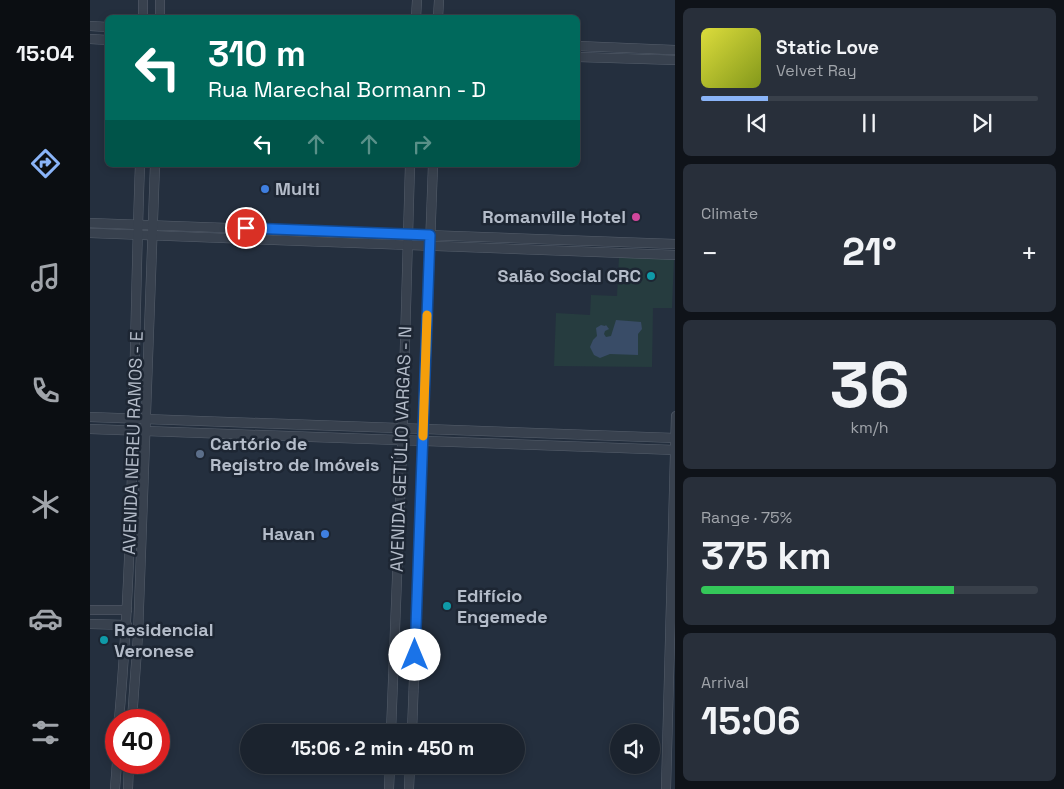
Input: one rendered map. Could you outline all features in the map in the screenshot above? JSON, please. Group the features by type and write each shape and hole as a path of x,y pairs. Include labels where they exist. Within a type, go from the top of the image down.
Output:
{"street":[{"path":"143,0 143,15"},
{"path":"160,0 160,15"},
{"path":"416,15 417,0"},
{"path":"438,15 439,0"},
{"path":"90,26 105,27"},
{"path":"90,39 105,40"},
{"path":"580,46 675,50"},
{"path":"580,57 675,60"},
{"name":"AVENIDA NEREU RAMOS - E","path":"121,709 127,610 134,431 140,167"},
{"name":"AVENIDA NEREU RAMOS - E","path":"133,709 138,635 154,167"},
{"name":"AVENIDA GETÚLIO VARGAS - N","path":"391,724 403,440 410,167"},
{"name":"AVENIDA GETÚLIO VARGAS - N","path":"412,724 433,167"},
{"path":"90,223 152,230 429,246 675,255"},
{"path":"90,232 139,229"},
{"path":"152,230 407,234 675,244"},
{"path":"666,789 675,416"},
{"path":"90,418 675,438"},
{"path":"90,429 675,450"},
{"path":"90,610 127,610"},
{"path":"101,610 101,624"},
{"path":"90,624 126,626"},
{"path":"115,789 116,774"},
{"path":"128,789 129,774"},
{"path":"389,789 390,774"},
{"path":"409,789 410,774"}],"green space":[{"path":"619,257 674,259 672,308 653,308 652,367 554,366 556,313 590,315 591,295 617,296"}],"water":[{"path":"616,320 641,322 642,329 638,334 638,355 610,354 600,358 594,355 590,347 597,336 596,328 606,325 609,329 604,334 606,337 611,336"}],"slow traffic":[{"path":"423,436 427,315"}],"place":[{"name":"Multi","path":"265,189"},
{"name":"Romanville Hotel","path":"636,217"},
{"name":"Salão Social CRC","path":"651,276"},
{"name":"Cartório de Registro de Imóveis","path":"200,454"},
{"name":"Havan","path":"325,534"},
{"name":"Edifício Engemede","path":"447,606"},
{"name":"Residencial Veronese","path":"104,640"}],"route":[{"path":"246,228 430,235 415,655"}]}
